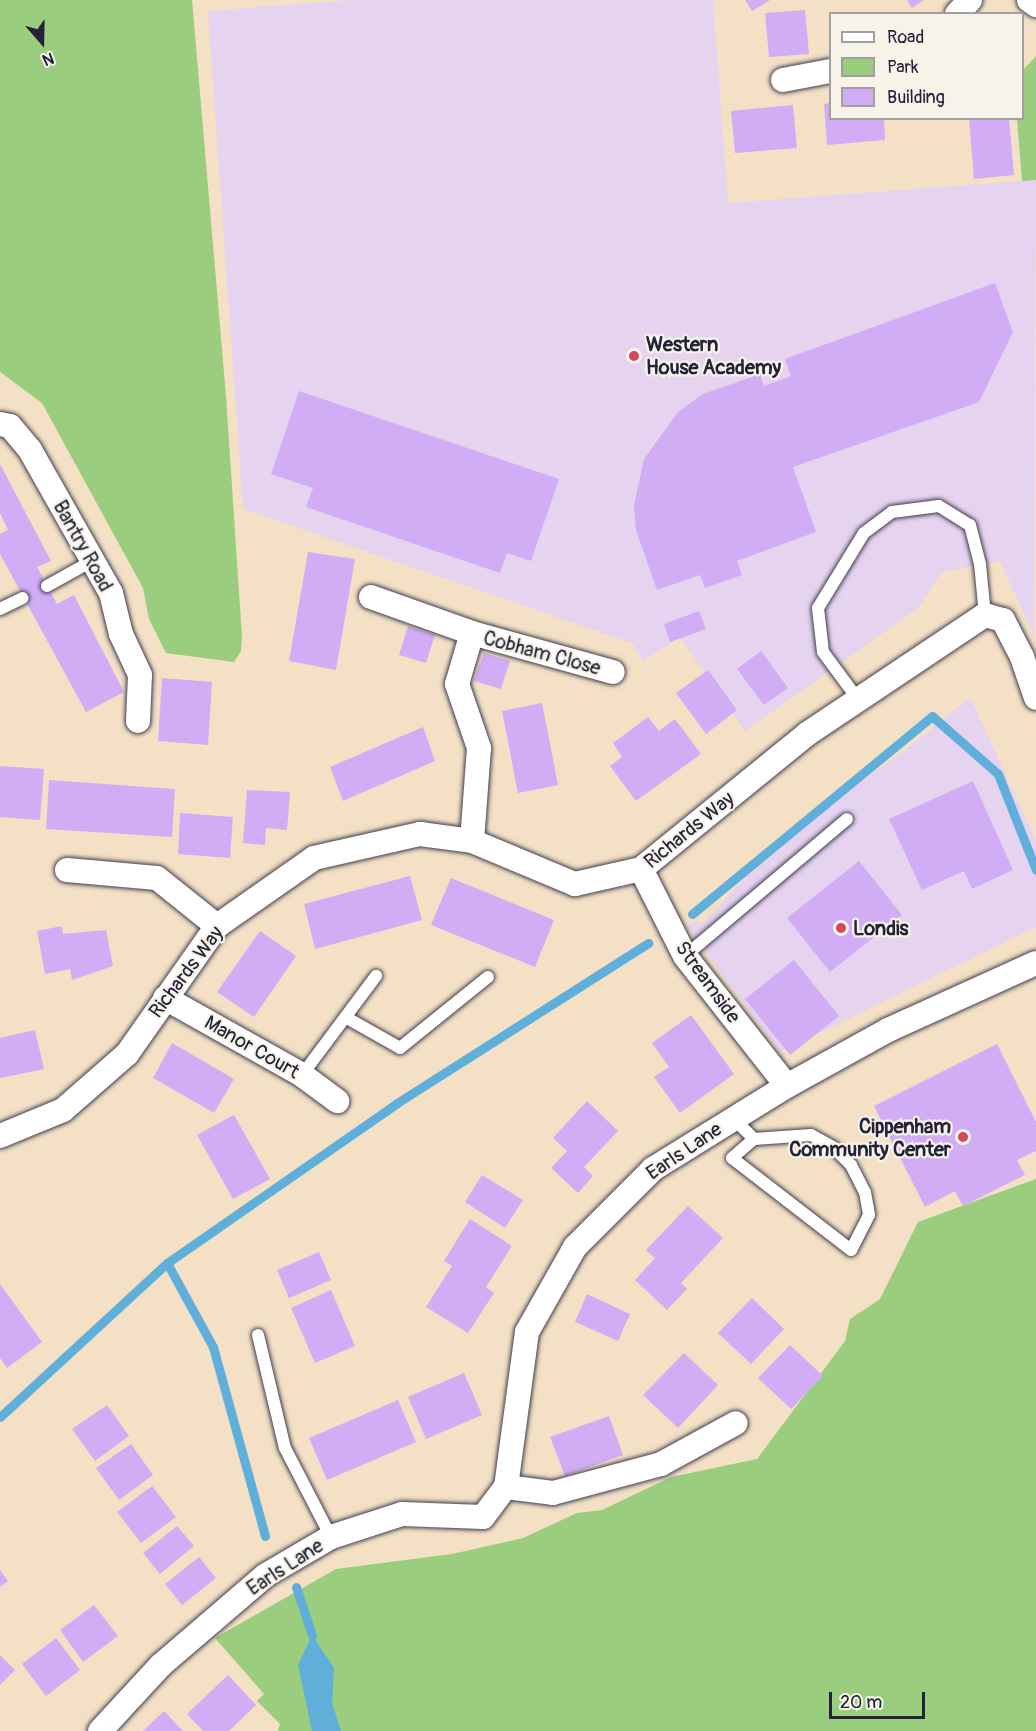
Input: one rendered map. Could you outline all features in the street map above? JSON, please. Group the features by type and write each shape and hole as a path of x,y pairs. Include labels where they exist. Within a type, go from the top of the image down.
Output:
{"street":[{"path":"959,12 970,0"},
{"path":"1029,0 1036,5"},
{"path":"783,80 829,71"},
{"name":"Bantry Road","path":"0,424 10,426 30,450 111,593 121,634 140,675 138,721"},
{"name":"Cobham Close","path":"371,597 472,633 613,672"},
{"path":"985,615 1003,620 1022,657 1036,698"},
{"name":"Richards Way","path":"0,1136 63,1110 127,1054 217,926 314,858 420,834 472,841 575,884 641,869 807,734 857,698 985,615"},
{"name":"Cobham Close","path":"472,633 457,684 479,748 472,841"},
{"name":"Streamside","path":"641,869 685,956 787,1086"},
{"path":"67,870 157,878 217,926"},
{"name":"Earls Lane","path":"100,1731 161,1665 267,1575 331,1537 402,1514 483,1517 506,1487 527,1332 575,1247 653,1169 787,1086 888,1030 1036,963"},
{"name":"Manor Court","path":"165,998 302,1075 337,1101"},
{"path":"506,1487 554,1493 661,1464 736,1423"}],"lane":[{"path":"857,698 823,652 818,608 864,533 892,512 939,506 970,525 980,564 985,615"},
{"path":"47,586 92,561"},
{"path":"0,609 23,598"},
{"path":"685,956 847,819"},
{"path":"302,1075 347,1018 376,976"},
{"path":"347,1018 400,1048 488,977"},
{"path":"733,1118 754,1139 811,1135 834,1148 851,1165 865,1192 869,1215 852,1250 732,1158 754,1139"},
{"path":"258,1335 285,1448 331,1537"}],"shaded area":[{"name":"Western House Academy","path":"353,0 713,0 728,203 1036,180 1034,636 1000,561 942,572 918,608 745,731 680,637 643,661 632,643 243,509 208,11"},
{"path":"970,697 1036,841 1036,927 780,1052 686,925 705,921 741,882 845,793 911,746"}],"green space":[{"path":"0,0 192,0 226,396 242,637 241,651 234,662 166,653 149,619 143,588 42,403 0,372"},
{"path":"1036,56 1036,180 1022,181 1017,120 1024,120 1024,69"},
{"path":"1036,1179 1036,1731 278,1731 280,1724 257,1701 264,1694 215,1638 336,1569 452,1554 523,1538 577,1513 602,1510 671,1477 757,1459 845,1341 850,1319 880,1299 918,1222"}],"water":[{"path":"312,1635 334,1668 332,1703 341,1731 312,1731 298,1665"}],"building":[{"path":"745,0 770,0 752,11"},
{"path":"907,0 924,0 912,8"},
{"path":"805,10 809,54 769,57 765,13"},
{"path":"829,103 829,120 884,120 885,140 827,145 824,104"},
{"path":"793,105 797,148 735,153 731,111"},
{"path":"969,120 1009,120 1014,175 974,179"},
{"path":"995,283 1013,332 979,402 793,467 816,532 737,561 742,575 705,588 700,575 657,590 636,530 634,505 644,459 678,412 703,394 760,374 764,386 791,376 785,359"},
{"path":"299,391 559,479 531,561 507,553 500,573 306,507 313,488 271,474"},
{"path":"0,464 51,561 37,567 57,604 74,595 124,692 86,712 0,554 0,534 8,530 0,513"},
{"path":"308,552 355,559 336,670 289,661"},
{"path":"699,611 706,629 670,642 664,624"},
{"path":"408,626 435,635 426,663 399,655"},
{"path":"761,651 788,688 764,705 737,669"},
{"path":"484,653 510,661 501,689 474,681"},
{"path":"708,670 737,710 706,734 676,693"},
{"path":"162,678 212,682 208,745 158,741"},
{"path":"542,703 558,785 518,793 502,711"},
{"path":"648,717 659,731 675,719 701,754 636,801 610,766 622,757 613,743"},
{"path":"423,727 435,761 343,801 330,767"},
{"path":"0,766 44,769 40,820 0,817"},
{"path":"49,780 175,789 172,837 46,829"},
{"path":"973,781 1013,870 972,889 964,871 922,890 889,819"},
{"path":"247,790 290,792 287,830 266,828 265,845 243,843"},
{"path":"180,813 233,817 230,858 178,854"},
{"path":"859,861 902,915 830,972 787,918"},
{"path":"410,876 422,920 315,949 304,904"},
{"path":"451,878 554,920 535,967 431,925"},
{"path":"62,926 63,934 106,930 113,966 72,980 70,969 45,974 37,931"},
{"path":"260,931 296,956 254,1017 217,992"},
{"path":"794,960 839,1016 790,1055 745,999"},
{"path":"691,1015 734,1074 680,1113 654,1077 669,1067 652,1043"},
{"path":"35,1030 44,1069 0,1078 0,1038"},
{"path":"172,1043 234,1079 214,1113 153,1078"},
{"name":"Cippenham Community Center","path":"997,1044 1036,1122 1036,1151 1017,1160 1025,1175 963,1206 955,1191 925,1207 874,1106"},
{"path":"587,1101 618,1131 584,1167 593,1176 578,1193 551,1168 567,1151 553,1138"},
{"path":"234,1115 270,1179 233,1199 197,1135"},
{"path":"482,1175 523,1200 505,1228 465,1202"},
{"path":"688,1206 723,1238 681,1283 687,1289 667,1310 635,1280 655,1258 646,1250"},
{"path":"470,1219 512,1246 486,1287 494,1293 468,1333 426,1307 452,1266 444,1261"},
{"path":"319,1252 331,1280 289,1298 277,1270"},
{"path":"0,1284 42,1342 7,1368 0,1358"},
{"path":"331,1290 355,1346 315,1363 291,1308"},
{"path":"587,1294 630,1314 618,1341 575,1322"},
{"path":"752,1298 784,1329 751,1364 718,1333"},
{"path":"790,1345 823,1376 791,1409 758,1378"},
{"path":"684,1353 718,1385 678,1428 643,1395"},
{"path":"464,1373 482,1415 426,1439 408,1397"},
{"path":"398,1400 416,1442 327,1480 309,1438"},
{"path":"107,1405 129,1436 95,1461 72,1429"},
{"path":"609,1416 623,1455 565,1476 550,1437"},
{"path":"131,1444 153,1475 119,1500 96,1468"},
{"path":"152,1486 176,1517 141,1543 117,1512"},
{"path":"177,1526 194,1546 160,1574 143,1553"},
{"path":"199,1557 216,1578 182,1605 165,1584"},
{"path":"0,1570 8,1581 0,1587"},
{"path":"94,1605 118,1636 83,1662 60,1630"},
{"path":"56,1638 80,1670 46,1696 22,1664"},
{"path":"0,1655 15,1670 0,1685"},
{"path":"228,1675 256,1705 229,1731 203,1731 187,1714"},
{"path":"164,1711 183,1731 143,1731"}],"waterway":[{"path":"692,914 932,716 998,774 1036,870"},
{"path":"0,1417 167,1263 397,1103 648,943"},
{"path":"167,1263 213,1347 265,1536"},
{"path":"296,1587 312,1635"}],"place":[{"name":"Western House Academy","path":"634,356"},
{"name":"Londis","path":"841,928"},
{"name":"Cippenham Community Center","path":"963,1137"}]}
